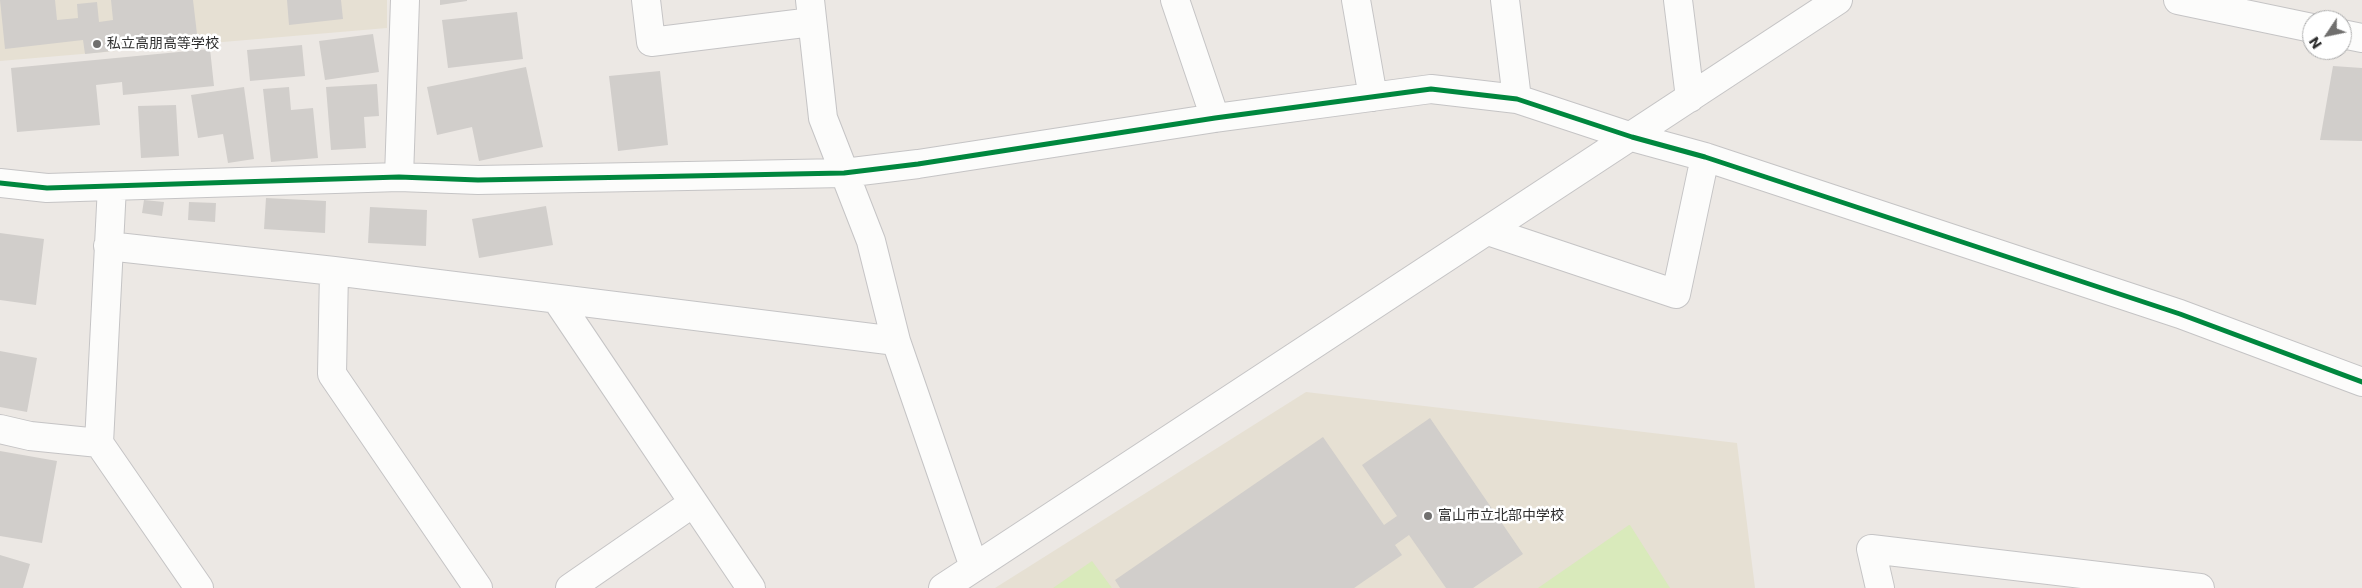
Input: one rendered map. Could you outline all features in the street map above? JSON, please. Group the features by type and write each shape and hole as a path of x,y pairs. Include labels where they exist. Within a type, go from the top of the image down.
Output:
{"street":[{"path":"399,177 405,0"},
{"path":"646,0 651,42 811,11 823,118 871,241 896,341 974,567"},
{"path":"1175,0 1215,118"},
{"path":"1356,0 1373,97"},
{"path":"1505,0 1517,99"},
{"path":"1678,0 1690,98"},
{"path":"943,588 1838,0"},
{"path":"2178,0 2302,26"},
{"path":"0,183 47,188 399,177 478,180 844,173 918,164 1215,118 1431,89 1517,99 1632,137 1705,157 2180,314 2362,382"},
{"path":"1488,231 1676,294 1705,157"},
{"path":"112,186 99,444 199,588"},
{"path":"108,246 334,271 896,341"},
{"path":"334,271 332,374 478,588"},
{"path":"557,300 750,588"},
{"path":"0,430 30,436 99,444"},
{"path":"570,588 693,503"},
{"path":"1880,588 1870,549 2200,588"}],"shaded area":[{"name":"私立高朋高等学校","path":"0,0 387,0 387,28 0,61"},
{"name":"富山市立北部中学校","path":"1306,392 1737,443 1755,588 995,588"}],"green space":[{"path":"1629,525 1670,588 1538,588"},
{"path":"1092,561 1112,588 1053,588"}],"building":[{"path":"0,0 55,0 57,20 78,18 77,4 97,2 99,22 113,20 111,0 193,0 197,34 141,40 141,48 85,54 83,40 5,49"},
{"path":"287,0 341,0 343,19 289,25"},
{"path":"440,0 467,0 467,1 440,5"},
{"path":"517,12 523,59 448,68 442,20"},
{"path":"373,34 379,72 325,80 319,41"},
{"path":"302,45 305,76 250,81 247,50"},
{"path":"210,49 214,86 123,95 122,82 96,85 100,125 17,132 11,68"},
{"path":"2333,66 2362,68 2362,141 2320,140"},
{"path":"526,67 543,147 479,161 472,127 437,135 427,87"},
{"path":"660,71 668,145 618,151 609,76"},
{"path":"377,84 379,116 364,117 366,148 331,150 326,87"},
{"path":"244,87 254,159 228,163 223,134 198,138 191,95"},
{"path":"289,87 291,110 313,108 318,158 271,162 263,89"},
{"path":"176,105 179,156 141,158 138,106"},
{"path":"266,198 326,201 325,233 264,229"},
{"path":"144,200 164,202 162,216 142,213"},
{"path":"189,202 216,203 215,222 188,220"},
{"path":"546,206 553,245 479,258 472,219"},
{"path":"370,207 427,210 426,246 368,243"},
{"path":"0,233 44,239 36,305 0,300"},
{"path":"0,351 37,358 27,412 0,407"},
{"path":"1430,418 1523,554 1473,588 1446,588 1409,535 1395,545 1402,555 1354,588 1120,588 1115,580 1323,437 1384,525 1397,516 1362,465"},
{"path":"0,451 57,461 42,543 0,536"},
{"path":"0,555 30,564 23,588 0,588"}],"cycle path":[{"path":"0,183 47,188 399,177 478,180 844,173 918,164 1215,118 1431,89 1517,99 1632,137 1705,157 2180,314 2362,382"}],"place":[{"name":"私立高朋高等学校","path":"97,44"},
{"name":"富山市立北部中学校","path":"1428,516"}]}
